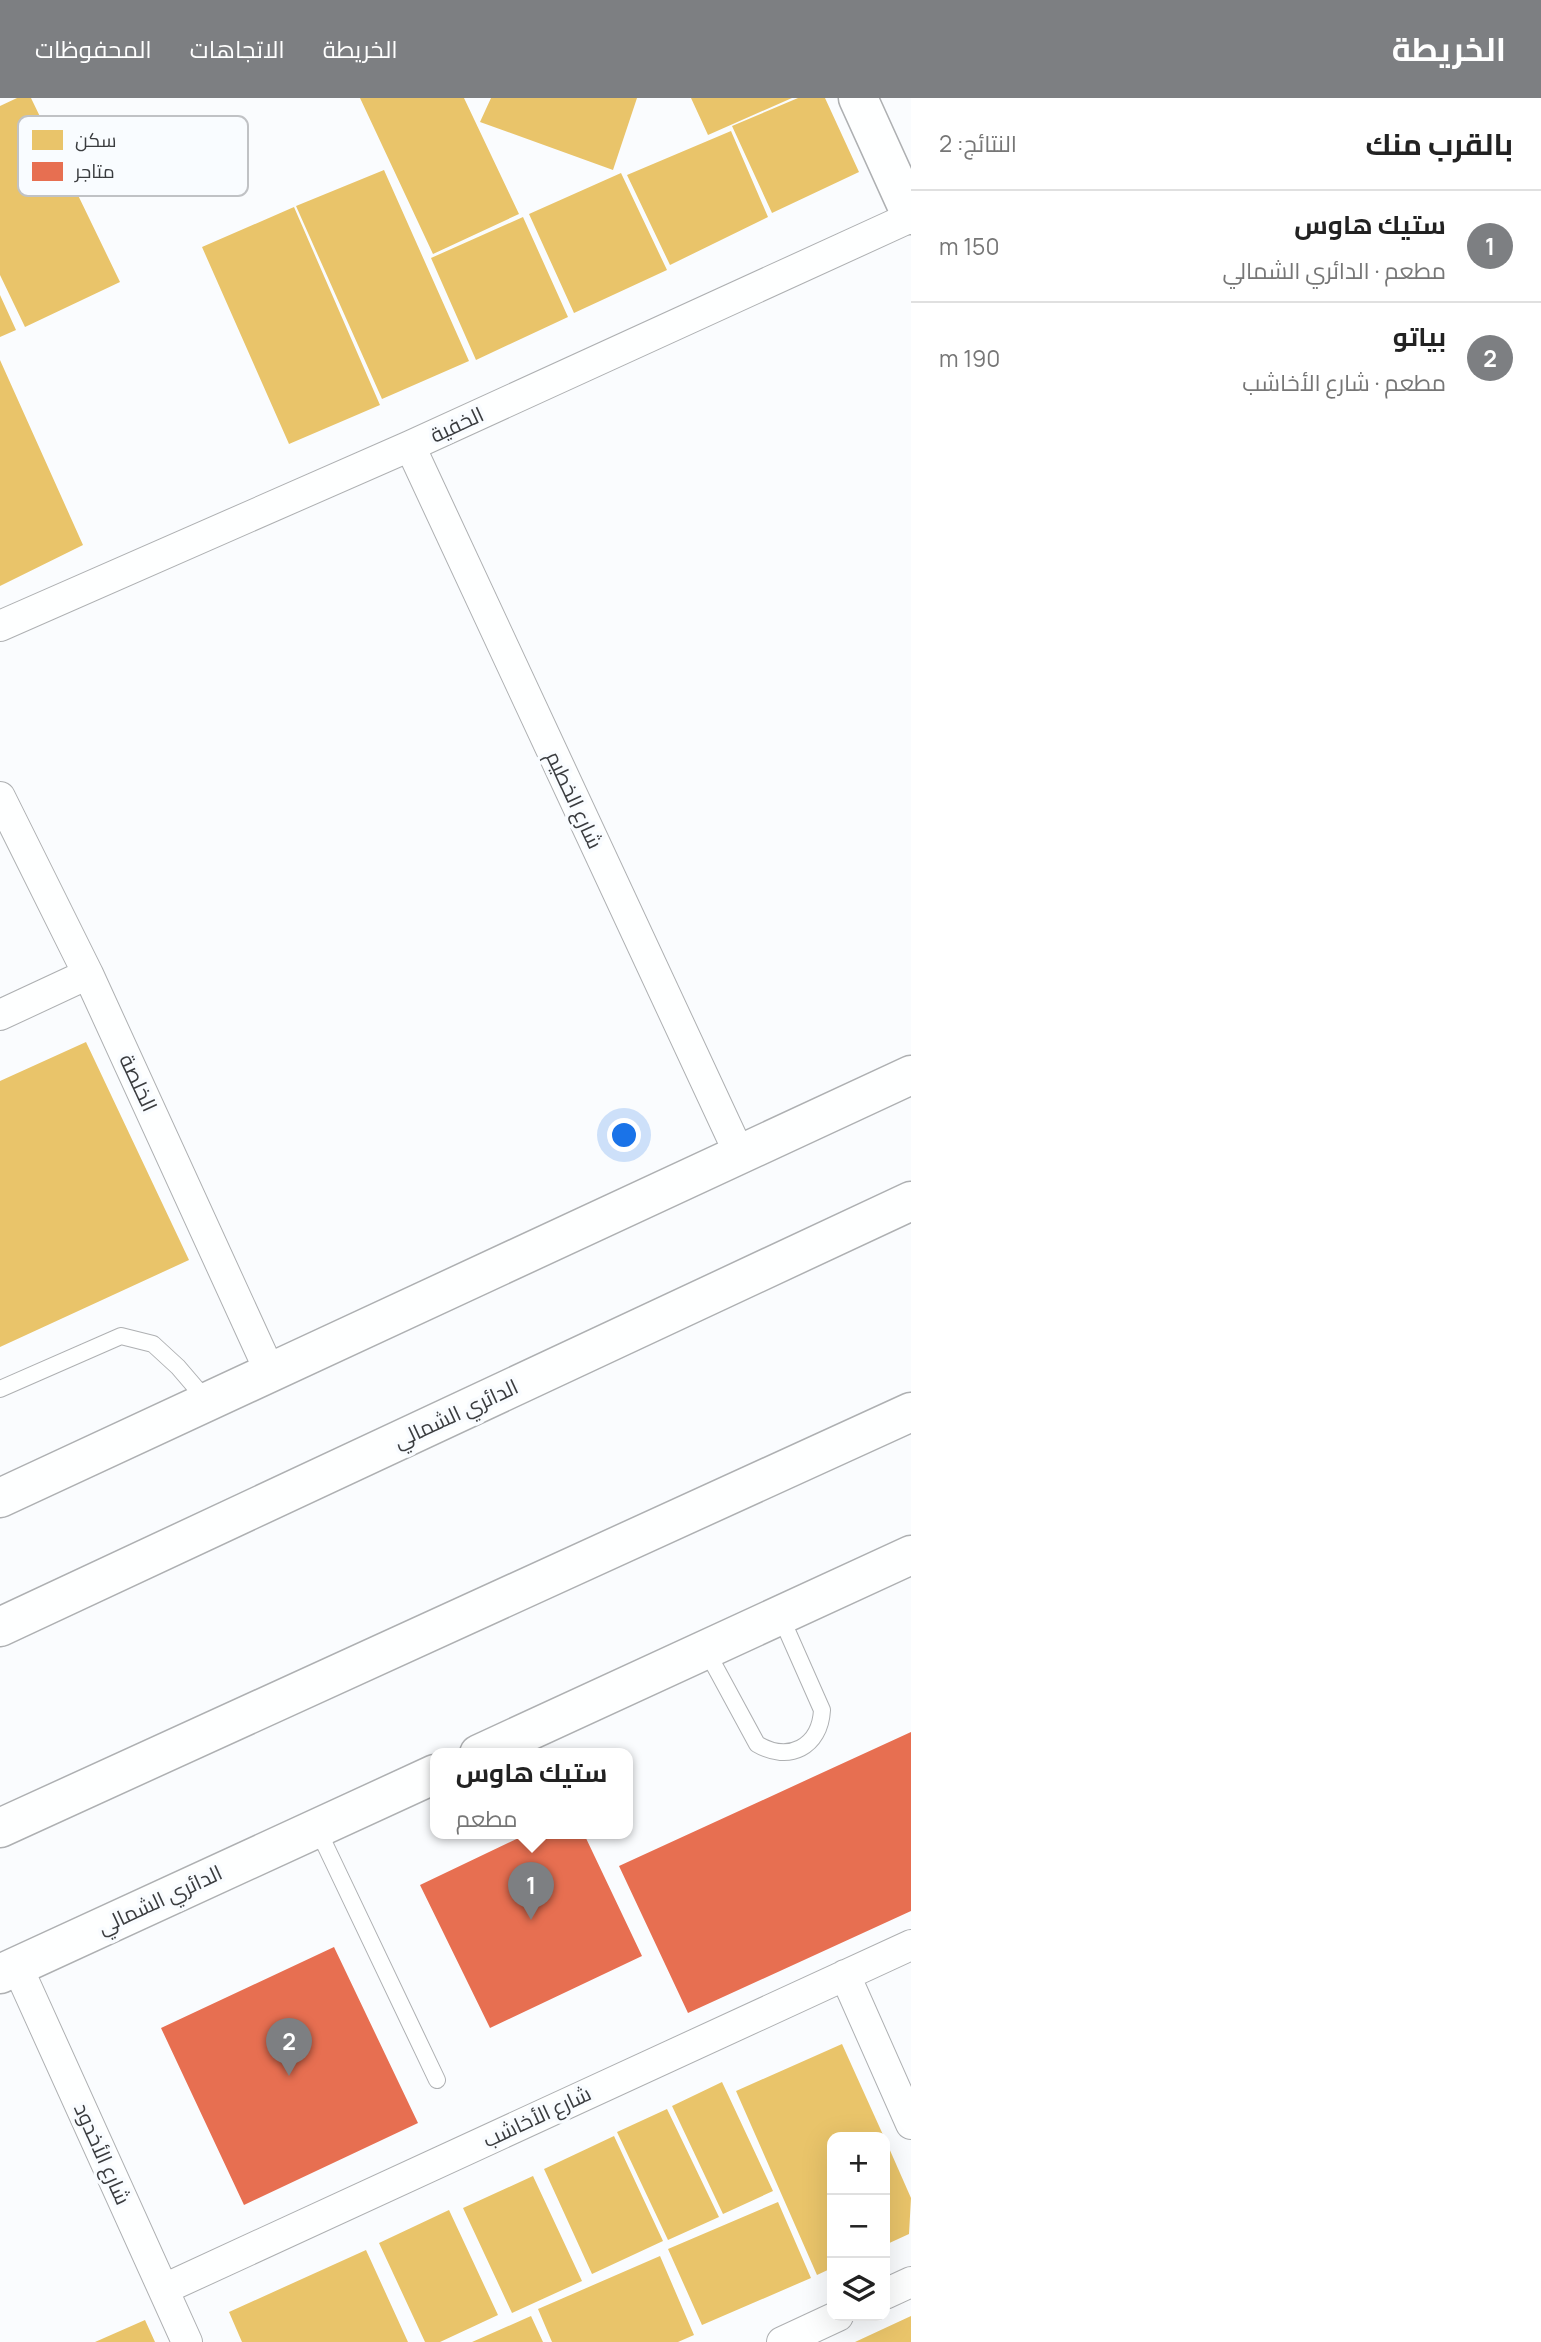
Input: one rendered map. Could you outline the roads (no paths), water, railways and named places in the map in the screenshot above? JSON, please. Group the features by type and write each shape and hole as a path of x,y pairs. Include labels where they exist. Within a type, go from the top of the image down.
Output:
{"main road":[{"path":"858,98 911,216"},
{"path":"0,1498 911,1075"},
{"name":"الدائري الشمالي","path":"0,1627 911,1201"},
{"path":"0,1828 911,1412"},
{"path":"725,1498 911,1435"},
{"path":"492,1748 911,1555"},
{"name":"الدائري الشمالي","path":"8,1970 430,1776"}],"street":[{"name":"الخفية","path":"0,626 410,446 911,216"},
{"name":"شارع الخطيم","path":"410,446 739,1153"},
{"name":"الخلصة","path":"0,797 88,974 270,1372"},
{"path":"0,1015 88,974"},
{"name":"شارع الأخاشب","path":"164,2289 911,1945"},
{"name":"شارع الأخدود","path":"8,1970 164,2289 187,2342"},
{"path":"845,1975 911,2124"},
{"path":"890,2292 911,2282"},
{"path":"782,2342 827,2321"}],"lane":[{"path":"0,1389 121,1336 153,1344 178,1367 208,1402"},
{"path":"706,1650 757,1744 769,1751 786,1753 814,1740 821,1727 822,1710 780,1615"},
{"path":"317,1828 437,2080"}],"place":[{"name":"ستيك هاوس","path":"531,1920"},
{"name":"بياتو","path":"289,2076"}]}
